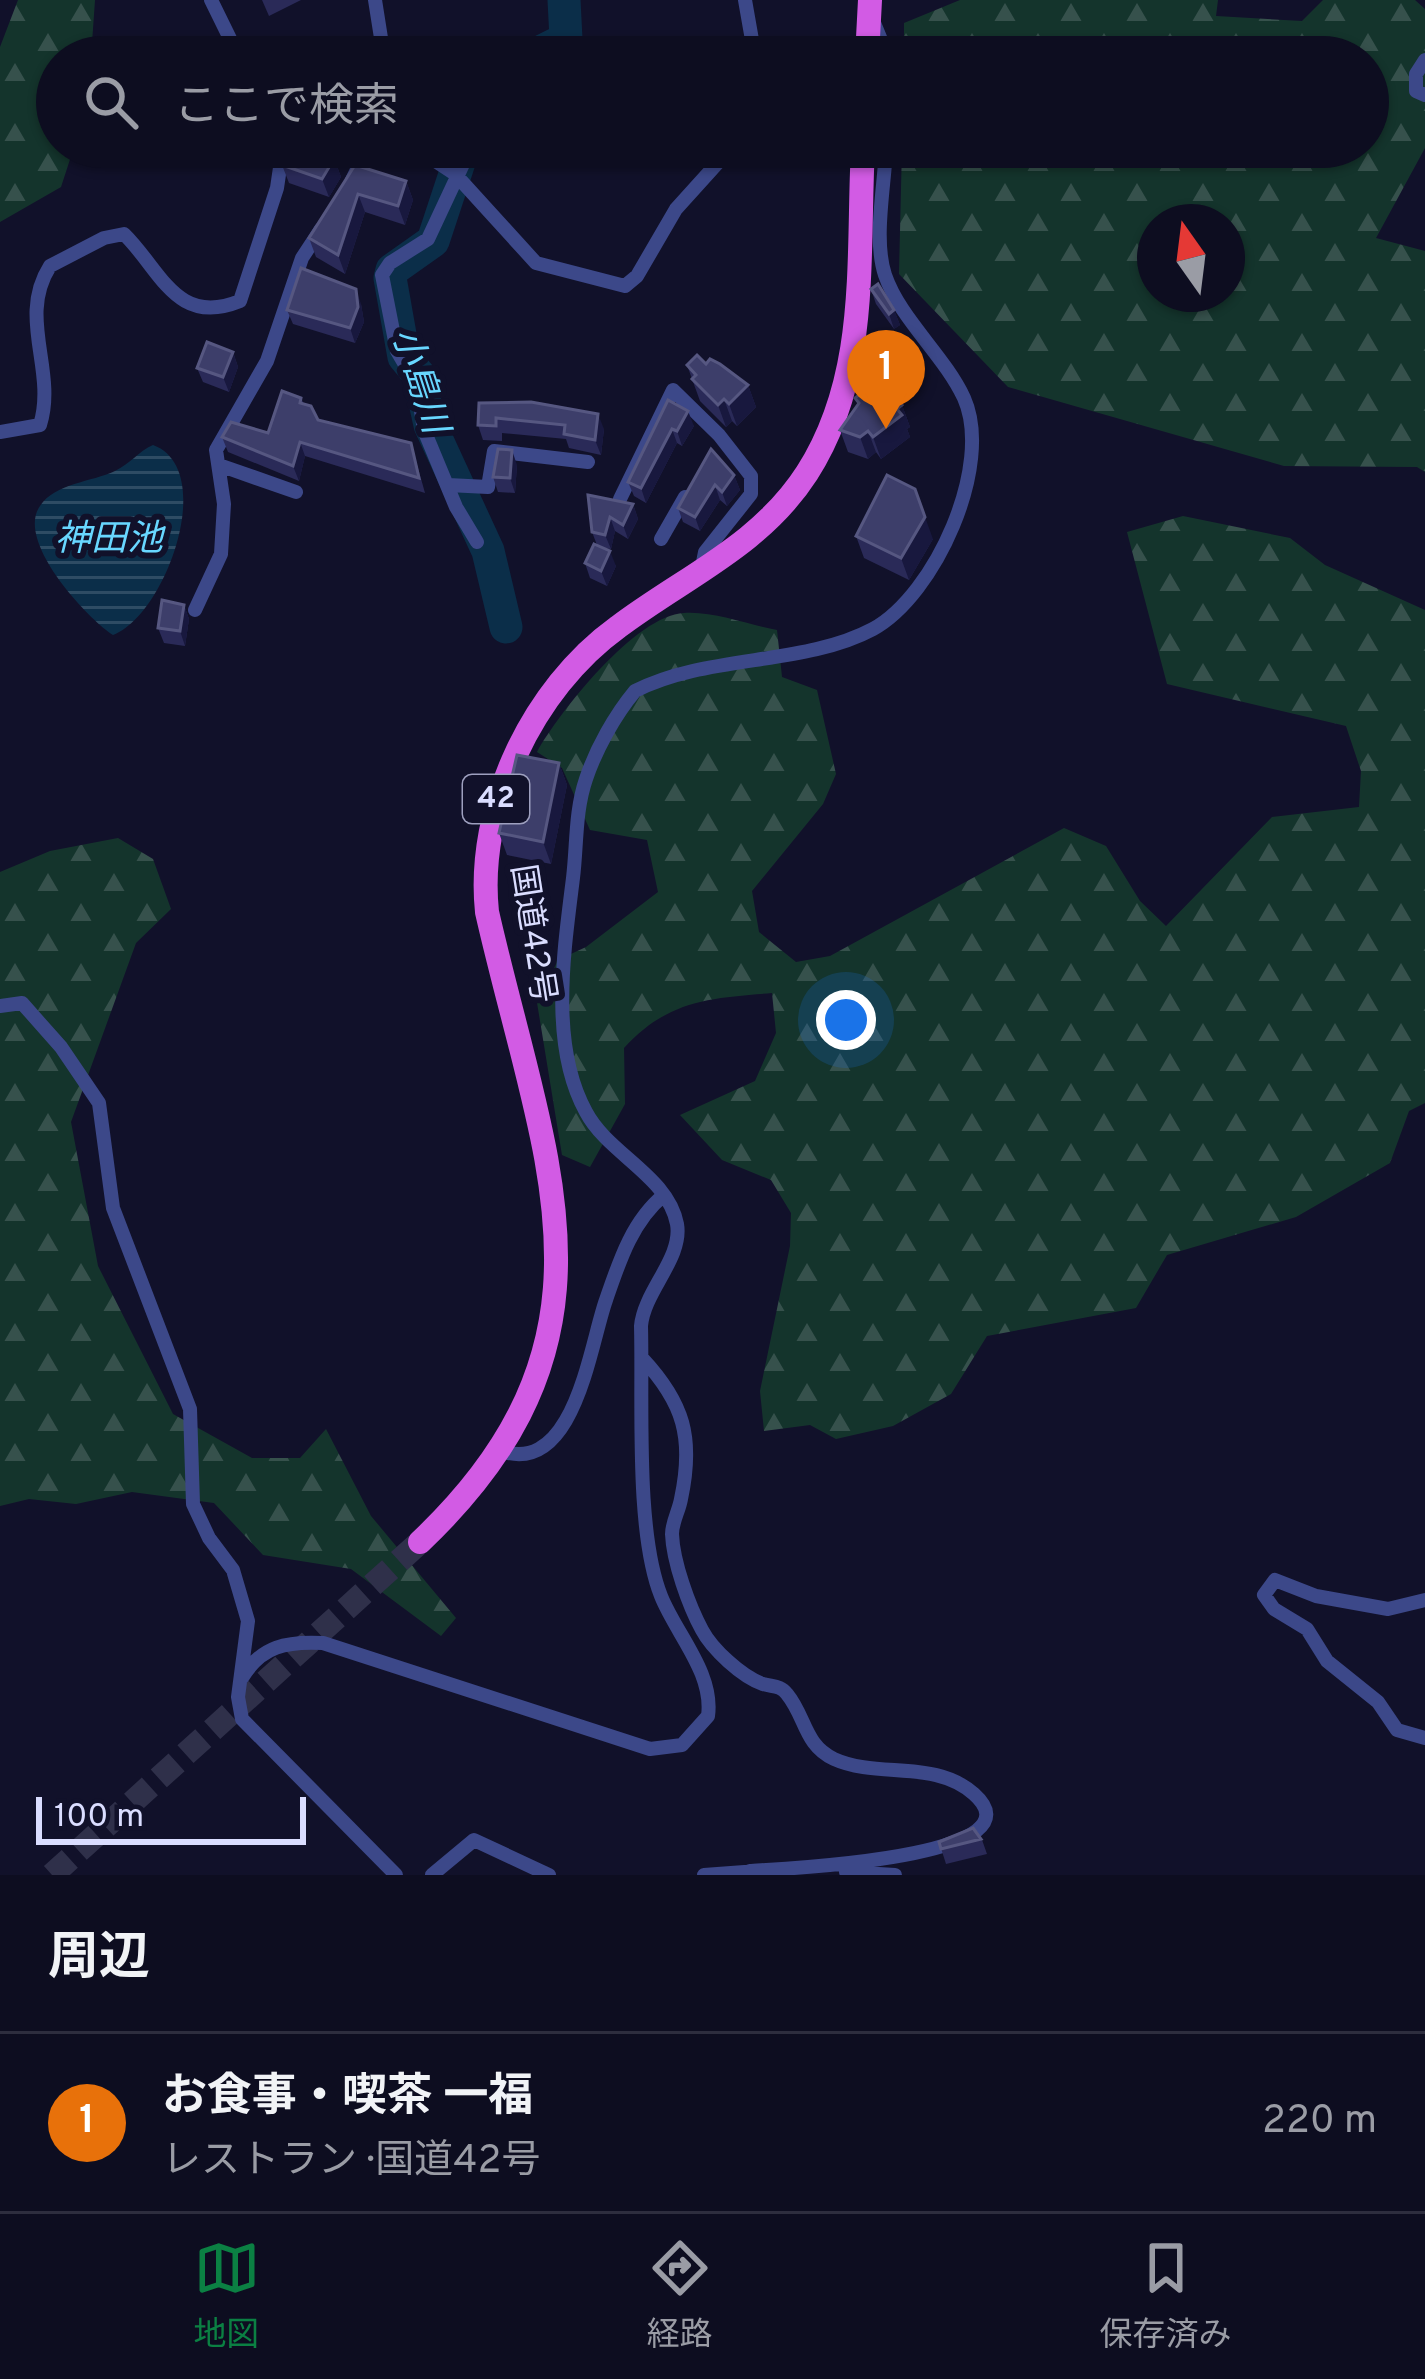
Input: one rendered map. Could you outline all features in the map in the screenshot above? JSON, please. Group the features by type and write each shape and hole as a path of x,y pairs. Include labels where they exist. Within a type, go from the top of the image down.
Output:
{"highway":[{"path":"868,36 870,0"},
{"name":"国道42号","path":"420,1542 501,1451 524,1414 542,1366 556,1304 558,1254 551,1189 487,912 487,833 515,758 580,662 616,628 757,533 792,494 847,391 861,168"}],"street":[{"path":"211,0 228,36"},
{"path":"375,0 381,36"},
{"path":"745,0 751,36"},
{"path":"870,0 881,36"},
{"path":"1425,60 1416,74 1416,91 1425,95"},
{"path":"0,432 40,425 46,407 33,309 50,266 104,238 124,234 177,300 201,308 240,301 280,168"},
{"path":"347,190 358,168"},
{"path":"446,168 536,263 625,286 637,276 676,209 713,168"},
{"path":"459,168 428,239 391,263 382,275 397,351 417,386 421,419 477,542"},
{"path":"242,1678 257,1657 277,1646 322,1643 637,1746 673,1748 691,1739 705,1722 709,1704 649,1555 642,1312 678,1234 664,1195 598,1131 577,1093 560,975 581,794 590,769 635,691 697,670 858,635 895,614 932,571 968,480 973,434 958,387 886,277 886,168"},
{"path":"195,610 220,554 224,504 216,450 267,361 302,258 336,207"},
{"path":"620,499 673,390 719,435 751,476 752,488 705,552 701,572"},
{"path":"708,455 719,435"},
{"path":"413,446 435,451"},
{"path":"448,485 488,487 494,451 588,461"},
{"path":"219,464 296,492"},
{"path":"662,539 696,476"},
{"path":"0,1006 22,1004 40,1020 99,1103 113,1208 190,1409 194,1504 209,1538 233,1570 248,1621 238,1704 245,1725 396,1875"},
{"path":"501,1451 538,1450 569,1414 626,1247 641,1217 664,1195"},
{"path":"642,1358 674,1394 684,1429 682,1498 672,1533 705,1635 742,1671 787,1694 810,1741 823,1753 862,1767 931,1774 974,1794 983,1813 970,1837 898,1857 704,1875"},
{"path":"1425,1600 1388,1609 1316,1596 1275,1580 1265,1589 1268,1602 1307,1629 1327,1661 1378,1702 1397,1730 1425,1738"},
{"path":"432,1875 474,1840 549,1875"},
{"path":"750,1871 895,1875"}],"green space":[{"path":"18,0 95,0 92,36 36,36 36,168 67,168 61,187 0,222 0,47"},
{"path":"960,0 1218,0 1216,16 1302,21 1323,0 1415,0 1425,9 1425,148 1376,238 1425,251 1425,472 1417,467 1284,466 1008,387 899,274 902,168 1389,168 1389,36 904,36 904,23"},
{"path":"1183,516 1290,538 1325,565 1425,610 1425,1103 1409,1111 1390,1163 1296,1217 1167,1255 1136,1308 987,1336 951,1394 893,1426 836,1439 810,1425 764,1431 760,1391 790,1246 791,1213 771,1180 722,1160 680,1115 755,1081 776,1033 772,993 691,1004 640,1032 624,1048 625,1104 590,1167 562,1155 532,972 586,947 658,892 647,840 590,830 562,768 537,752 601,668 622,647 665,618 707,614 777,630 782,677 817,690 836,774 823,804 752,891 759,932 796,962 830,956 1064,828 1106,846 1140,901 1166,926 1272,817 1359,807 1361,771 1346,726 1167,684 1127,532"},
{"path":"118,838 153,859 171,909 136,943 71,1122 98,1266 173,1414 252,1458 300,1458 326,1429 371,1516 456,1618 441,1636 351,1569 263,1555 214,1503 132,1492 76,1504 29,1499 0,1506 0,872 50,851"}],"water":[{"name":"神田池","path":"153,445 172,459 182,482 177,542 151,600 133,622 113,635 57,577 37,539 35,521 40,506 55,492 115,471"}],"building":[{"path":"291,168 329,168 322,179"},
{"path":"353,168 406,181 398,206 358,194 338,255 309,238"},
{"path":"301,268 356,289 358,307 350,328 287,310"},
{"path":"878,284 894,310 889,314 871,289"},
{"path":"207,342 233,352 223,377 197,368"},
{"path":"697,355 706,364 710,359 720,364 748,385 729,404 724,399 718,405 692,379 696,375 687,365"},
{"path":"881,378 902,405 897,409 902,415 873,437 868,431 860,437 840,430 859,403 855,398"},
{"path":"282,391 311,406 318,420 411,443 419,478 300,442 293,466 222,437 231,422 268,433"},
{"path":"668,400 688,411 677,431 672,429 641,488 628,482"},
{"path":"531,402 598,414 595,440 564,434 565,425 496,418 496,426 478,425 479,403"},
{"path":"498,449 512,450 510,478 493,477"},
{"path":"711,449 734,475 722,492 715,485 695,517 678,508"},
{"path":"887,475 915,489 925,517 901,558 856,536"},
{"path":"588,495 633,504 623,525 610,517 605,535 592,532"},
{"path":"594,544 610,551 601,571 585,563"},
{"path":"162,600 184,605 180,631 158,628"},
{"path":"517,755 559,763 543,842 499,833"},
{"path":"973,1828 981,1839 941,1849 939,1842"}],"waterway":[{"name":"小島川","path":"564,0 566,36"},
{"name":"小島川","path":"457,168 433,241 392,270 390,278 404,357 419,375 430,425 488,551 506,627"}],"tunnel":[{"path":"52,1875 420,1542"}],"place":[{"name":"お食事・喫茶 一福","path":"886,429"}]}
